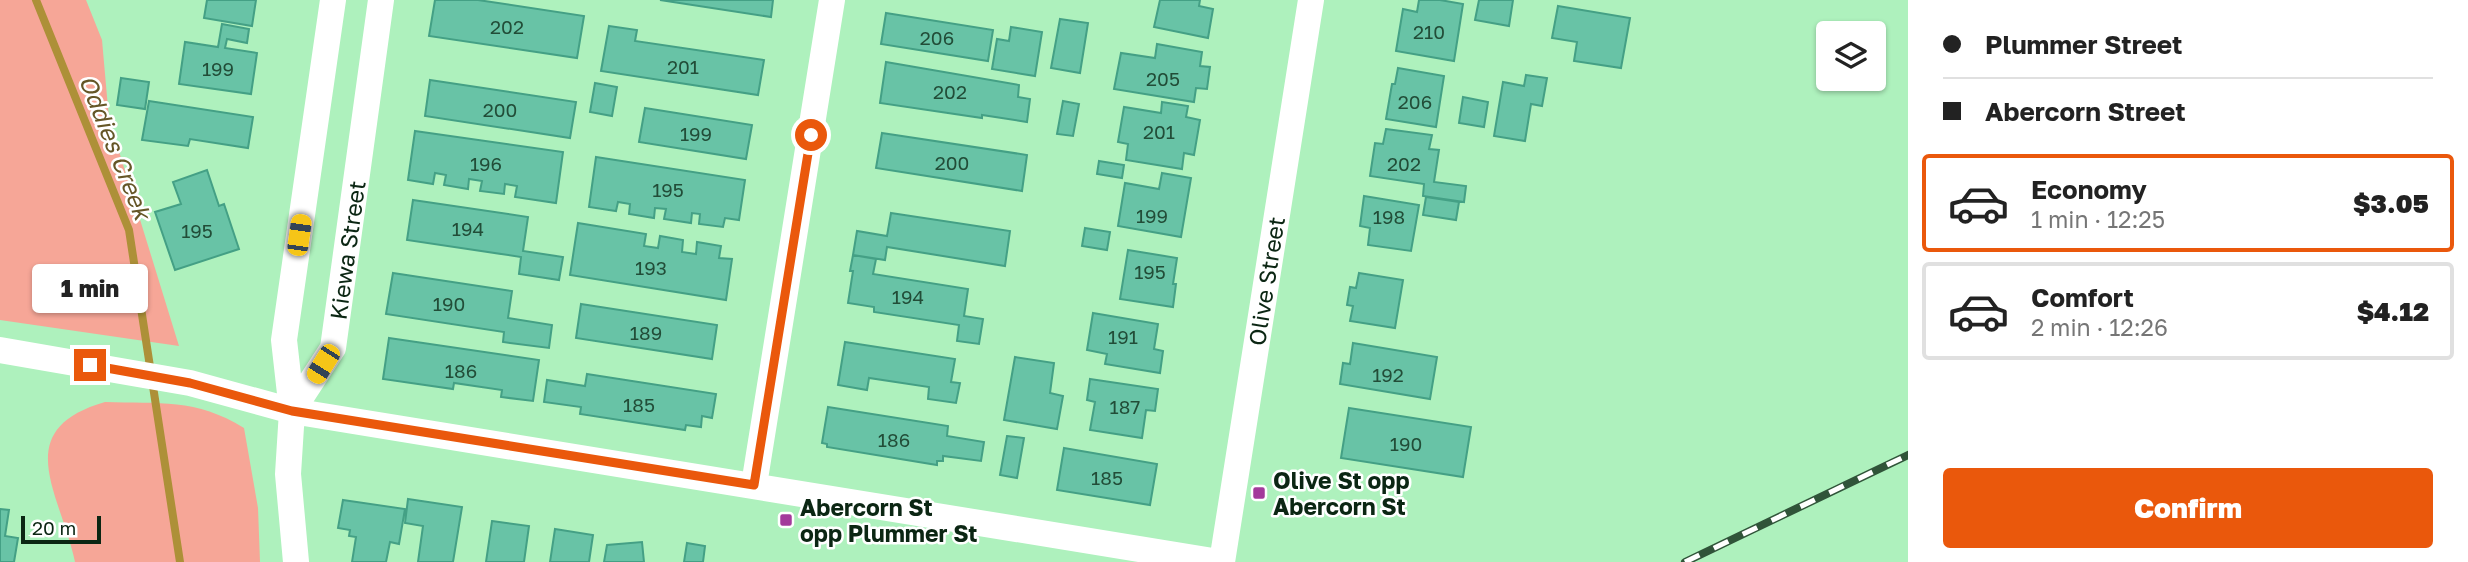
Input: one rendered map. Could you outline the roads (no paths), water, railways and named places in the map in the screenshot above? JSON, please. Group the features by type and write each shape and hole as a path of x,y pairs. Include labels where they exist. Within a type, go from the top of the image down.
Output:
{"street":[{"path":"296,562 288,474 292,411 284,340 333,0"},
{"name":"Kiewa Street","path":"292,411 333,348 381,0"},
{"path":"754,485 832,0"},
{"name":"Olive Street","path":"1221,562 1311,0"},
{"path":"7,350 190,383 292,411 1221,562"}],"waterway":[{"name":"Oddies Creek","path":"36,0 129,230 180,562"}],"railway":[{"path":"1685,562 1908,455"}],"place":[{"name":"Olive St opp Abercorn St","path":"1259,493"},
{"name":"Abercorn St opp Plummer St","path":"786,520"}]}
